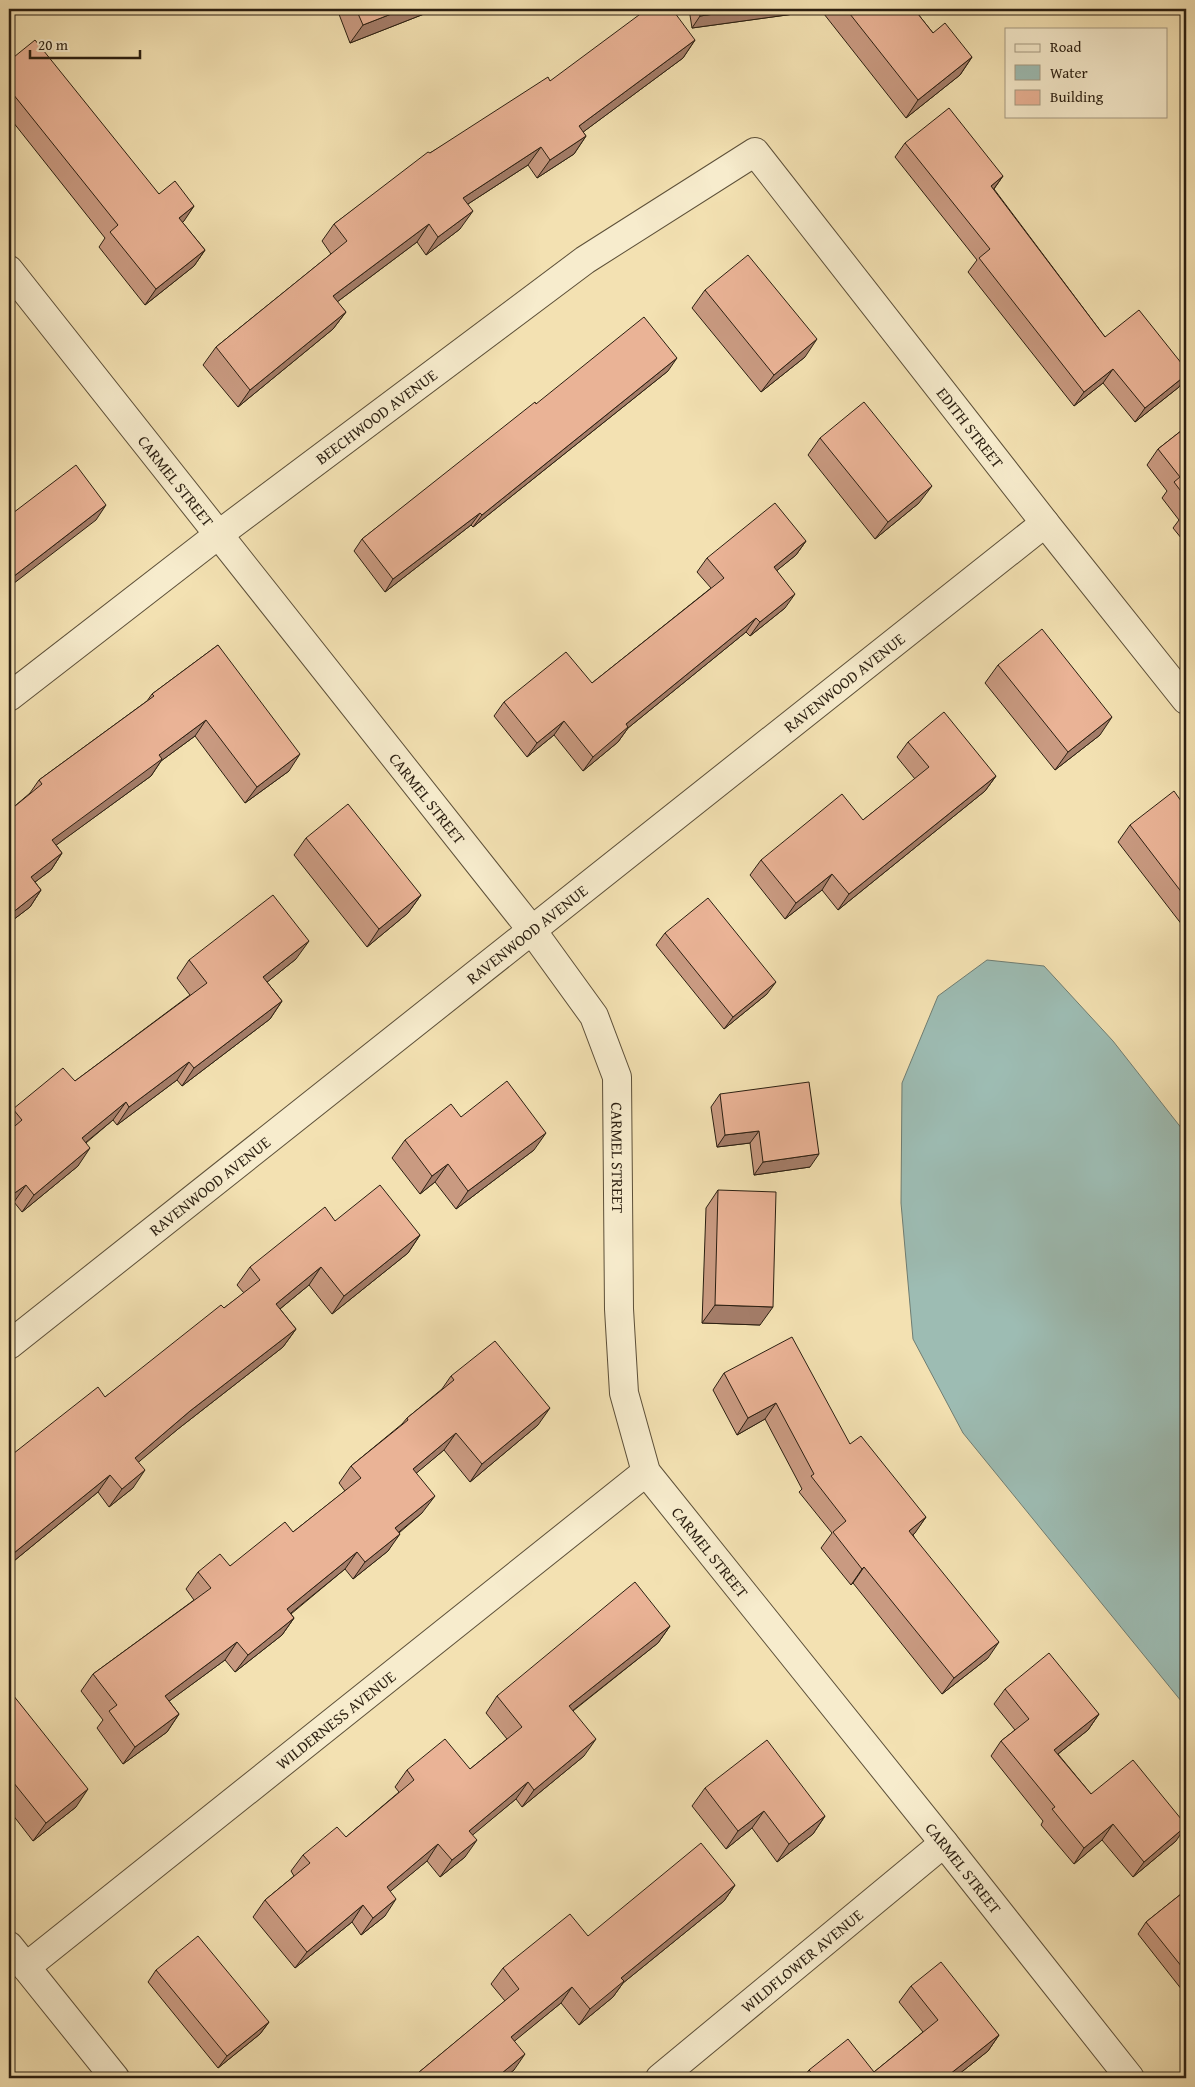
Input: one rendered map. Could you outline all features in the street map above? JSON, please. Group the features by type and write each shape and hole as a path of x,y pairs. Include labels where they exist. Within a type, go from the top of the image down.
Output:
{"street":[{"name":"EDITH STREET","path":"755,152 1044,523 1186,700"},
{"name":"BEECHWOOD AVENUE","path":"9,697 218,535 585,260 755,152"},
{"name":"CARMEL STREET","path":"9,270 531,929 594,1016 617,1077 619,1309 624,1393 646,1472 1130,2078"},
{"name":"RAVENWOOD AVENUE","path":"9,1345 1044,523"},
{"name":"WILDERNESS AVENUE","path":"26,1967 646,1472"},
{"name":"WILDFLOWER AVENUE","path":"660,2078 944,1843"},
{"path":"9,1946 115,2078"}],"water":[{"path":"987,960 1044,966 1113,1041 1186,1134 1186,1707 963,1433 913,1339 901,1203 902,1083 938,996"}],"building":[{"path":"356,9 404,9 363,25"},
{"path":"647,9 672,9 695,40 579,126 586,136 550,160 541,147 463,198 473,211 438,237 429,224 333,296 346,312 250,390 216,347 347,241 334,224 428,152 430,153 548,77 550,81"},
{"path":"699,9 750,9 700,16"},
{"path":"846,9 914,9 933,33 945,23 972,57 918,100"},
{"path":"35,40 159,194 175,181 194,206 179,218 205,250 156,289 110,232 118,225 9,89 9,61"},
{"path":"949,108 1003,176 991,186 1105,337 1139,310 1186,369 1186,375 1145,408 1113,369 1084,392 979,258 990,249 905,143"},
{"path":"748,255 817,339 774,375 705,290"},
{"path":"644,317 677,358 482,515 480,513 393,579 362,539 535,402 536,404"},
{"path":"864,402 932,486 888,522 820,438"},
{"path":"1186,427 1186,498 1174,482 1180,477 1158,449"},
{"path":"76,465 106,505 9,580 9,516"},
{"path":"775,503 806,541 774,567 795,594 760,622 756,618 626,724 628,727 593,757 564,721 537,743 504,702 566,652 592,683 724,578 707,558"},
{"path":"1042,629 1112,717 1068,752 998,665"},
{"path":"218,645 300,754 257,787 206,720 159,755 162,759 52,840 62,853 31,877 41,890 12,913 9,909 9,811 42,784 39,780 154,696 152,694"},
{"path":"944,712 996,776 849,894 832,874 796,903 761,860 842,794 863,820 929,767 908,742"},
{"path":"1174,791 1186,808 1186,898 1130,825"},
{"path":"348,804 421,895 379,929 306,838"},
{"path":"273,895 309,941 263,977 282,1001 194,1068 189,1062 129,1107 126,1102 82,1138 90,1148 34,1195 26,1185 9,1197 9,1131 22,1120 13,1109 63,1068 75,1081 207,983 189,960"},
{"path":"708,898 776,982 733,1017 665,933"},
{"path":"507,1081 546,1133 468,1191 448,1164 432,1176 405,1140 451,1104 461,1117"},
{"path":"809,1082 819,1154 763,1162 759,1131 725,1135 720,1094"},
{"path":"380,1185 420,1235 344,1296 321,1267 276,1304 296,1329 190,1411 135,1458 145,1470 122,1489 110,1475 9,1557 9,1496 13,1492 9,1487 9,1457 98,1387 105,1397 221,1305 224,1308 260,1280 250,1267 325,1207 335,1221"},
{"path":"718,1190 776,1192 773,1307 715,1305"},
{"path":"792,1337 850,1444 861,1436 926,1517 909,1531 999,1642 954,1678 864,1567 862,1569 833,1532 846,1521 811,1476 814,1474 776,1403 748,1418 724,1373"},
{"path":"495,1341 550,1408 482,1464 456,1433 413,1469 435,1496 395,1528 400,1534 365,1562 357,1552 287,1609 294,1618 248,1655 237,1642 165,1696 179,1714 135,1747 109,1711 117,1705 93,1674 211,1588 198,1572 220,1554 230,1566 285,1522 293,1532 361,1478 351,1466 408,1420 407,1418 454,1380 451,1376"},
{"path":"635,1582 670,1626 569,1706 596,1739 534,1790 528,1782 469,1831 477,1840 452,1860 438,1844 387,1887 396,1899 373,1918 363,1905 307,1952 265,1900 310,1863 303,1855 337,1827 346,1837 414,1780 407,1770 445,1739 470,1769 522,1727 497,1696"},
{"path":"1049,1653 1099,1714 1054,1750 1091,1794 1133,1760 1186,1825 1144,1862 1113,1824 1084,1848 1052,1809 1055,1807 1001,1741 1029,1719 1005,1689"},
{"path":"9,1690 88,1789 46,1823 9,1777"},
{"path":"767,1740 825,1816 789,1844 764,1811 738,1831 705,1788"},
{"path":"701,1843 735,1885 621,1978 624,1981 590,2009 572,1987 511,2037 525,2054 496,2078 412,2078 519,1989 503,1968 570,1914 588,1936"},
{"path":"1186,1890 1186,1972 1146,1922"},
{"path":"198,1936 269,2022 227,2056 156,1970"},
{"path":"941,1962 999,2035 945,2078 816,2078 809,2070 848,2039 874,2072 938,2020 911,1986"}]}
